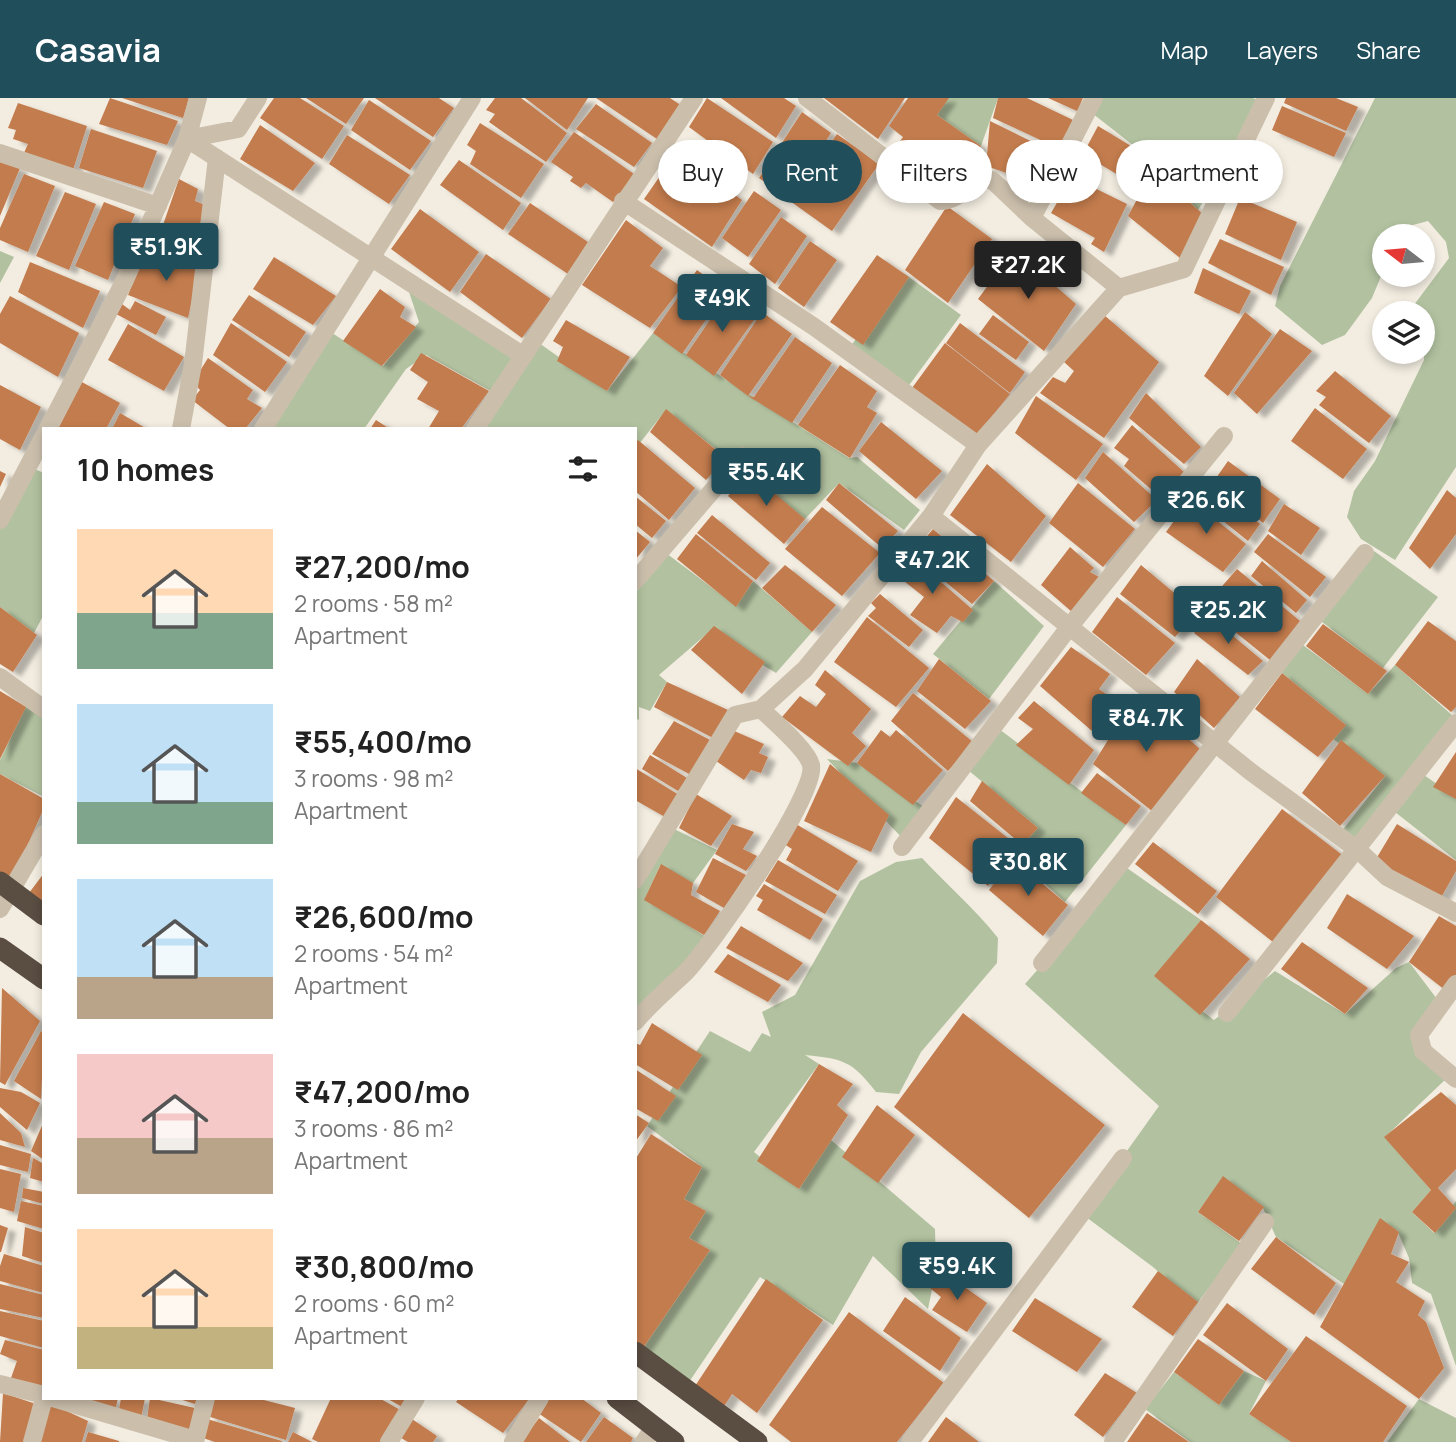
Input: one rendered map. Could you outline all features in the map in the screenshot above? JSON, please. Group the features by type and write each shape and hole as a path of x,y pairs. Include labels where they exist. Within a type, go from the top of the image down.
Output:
{"highway":[{"path":"6,887 42,914"},
{"path":"0,948 42,978"},
{"path":"637,1353 757,1442"},
{"path":"619,1400 649,1435 674,1442"}],"street":[{"path":"49,427 125,280 187,139 198,98"},
{"path":"187,139 237,129 258,98"},
{"path":"263,427 472,98"},
{"path":"476,427 623,201 694,98"},
{"path":"807,98 940,201 956,199 981,180 989,179 1032,218 1119,288"},
{"path":"1032,218 1094,98"},
{"path":"637,877 735,715 761,709 805,669 932,516 978,445 1119,288 1184,269 1266,98"},
{"path":"187,139 373,256 524,356"},
{"path":"0,153 158,206"},
{"path":"181,427 193,364 217,158"},
{"path":"623,201 813,326 978,445"},
{"path":"902,847 1070,625 1224,436"},
{"path":"0,520 42,440"},
{"path":"637,579 742,456"},
{"path":"932,516 1251,772 1358,850 1387,877 1456,913"},
{"path":"1042,964 1365,553"},
{"path":"0,677 42,708"},
{"path":"637,1019 656,996 686,972 789,825 810,783 808,758 761,709"},
{"path":"1227,1013 1456,723"},
{"path":"0,909 6,887 42,837"},
{"path":"1456,984 1422,1027 1419,1035 1423,1051 1456,1079"},
{"path":"910,1442 1123,1158"},
{"path":"1114,1442 1265,1222"},
{"path":"0,1384 42,1396"},
{"path":"32,1442 43,1400"},
{"path":"60,1400 195,1441 205,1400"},
{"path":"389,1442 415,1400"},
{"path":"513,1442 539,1400"}],"green space":[{"path":"934,98 998,98 983,140 972,140 937,115"},
{"path":"1095,98 1253,98 1264,103 1241,140 1126,140 1088,110"},
{"path":"1375,98 1456,98 1456,467 1395,560 1361,539 1347,517 1354,491 1375,461 1422,364 1435,364 1435,301 1417,301 1427,287 1435,287 1435,277 1449,258 1446,242 1435,229 1435,224 1428,221 1417,224 1372,224 1372,287 1377,287 1372,298 1345,335 1322,345 1275,306 1280,286"},
{"path":"1191,203 1202,203 1198,210"},
{"path":"0,251 14,257 0,283"},
{"path":"905,274 961,315 907,388 850,347"},
{"path":"409,292 521,353 498,395 426,355 406,369 365,427 264,427 326,329 383,366 419,322"},
{"path":"653,333 849,458 857,457 920,510 904,530 839,483 805,519 666,410 637,446 637,427 480,427 539,343 607,391"},
{"path":"32,468 42,472 42,618 34,633 0,607 0,521"},
{"path":"1374,551 1438,597 1383,668 1318,619"},
{"path":"666,553 736,606 753,581 812,632 776,673 709,632 659,675 667,682 650,711 639,707 639,720 637,590"},
{"path":"994,581 1044,626 989,699 933,654"},
{"path":"1299,642 1368,694 1395,665 1453,716 1358,850 1341,832 1385,776 1333,739 1345,724 1282,673"},
{"path":"27,704 42,715 42,796 0,774 0,760"},
{"path":"999,729 1126,825 1065,902 1012,854 1038,828 968,770"},
{"path":"827,759 857,763 926,808 906,842"},
{"path":"1418,771 1456,797 1456,860 1395,812"},
{"path":"668,826 717,850 693,883 660,866 645,898 709,939 637,1007 637,877"},
{"path":"922,858 998,938 997,963 921,1052 899,1094 876,1092 846,1063 805,1055 819,1064 754,1152 799,1189 831,1140 935,1229 936,1270 928,1309 873,1256 833,1325 760,1277 687,1385 641,1351 710,1250 689,1238 706,1211 684,1199 702,1167 647,1126 710,1031 750,1052 762,1033 771,1037 762,1012 795,995 860,881 896,862"},
{"path":"1127,868 1201,920 1155,976 1214,1020 1275,971 1345,1014 1396,968 1409,962 1437,999 1419,1035 1447,1078 1385,1137 1431,1190 1412,1212 1434,1233 1456,1201 1456,1366 1431,1294 1412,1283 1409,1258 1397,1230 1344,1284 1276,1237 1262,1206 1223,1177 1198,1212 1242,1244 1196,1305 1153,1267 1082,1214 1159,1106 1025,984"},
{"path":"1244,1371 1266,1381 1249,1414 1291,1442 1190,1442 1145,1409 1174,1372 1219,1405"},
{"path":"1419,1399 1456,1418 1456,1442 1387,1442"}],"building":[{"path":"110,98 178,121 167,145 99,124"},
{"path":"122,98 189,98 183,118"},
{"path":"274,98 300,98 344,126 322,159 260,118"},
{"path":"306,98 364,98 346,124"},
{"path":"375,98 439,98 454,108 433,137"},
{"path":"495,98 521,98 567,133 546,162 489,122 495,114 486,110"},
{"path":"525,98 588,98 567,130"},
{"path":"596,98 670,98 682,106 657,139"},
{"path":"707,98 770,140 762,140 762,160 753,174 748,170 748,140 707,140 689,127"},
{"path":"721,98 784,98 796,106 776,138"},
{"path":"824,98 905,98 878,139"},
{"path":"908,98 949,98 937,115 972,140 901,140 903,137 889,126"},
{"path":"998,98 1027,98 1073,120 1064,140 1041,140 993,118"},
{"path":"1048,98 1083,98 1077,111"},
{"path":"1286,98 1336,98 1358,107 1346,131 1284,103"},
{"path":"369,100 431,141 410,170 351,130"},
{"path":"18,103 87,126 73,170 23,155 28,144 13,139 16,130 8,128"},
{"path":"596,104 652,143 634,167 576,129"},
{"path":"1282,106 1346,133 1334,157 1272,130"},
{"path":"802,112 831,133 826,140 784,140"},
{"path":"990,121 1029,140 1006,140 1006,173 992,168 992,140 988,140"},
{"path":"480,123 544,164 521,198 470,164 476,151 467,145"},
{"path":"260,125 315,163 293,191 240,159"},
{"path":"1098,126 1121,140 1116,140 1116,174 1102,165 1102,140 1090,140"},
{"path":"91,129 157,151 143,188 79,168"},
{"path":"574,132 634,174 613,202 586,183 581,188 570,181 573,177 551,162"},
{"path":"837,134 845,140 833,140"},
{"path":"347,135 410,175 389,204 329,164"},
{"path":"862,152 876,162 876,168 862,188"},
{"path":"0,160 20,168 0,216"},
{"path":"459,160 521,203 503,230 440,185"},
{"path":"24,174 55,186 28,252 0,240 0,228"},
{"path":"179,179 198,189 195,201 205,205 192,256 156,245"},
{"path":"658,179 658,203 740,203 712,247 644,199"},
{"path":"754,191 762,197 762,203 771,203 781,210 748,257 722,238"},
{"path":"65,192 96,204 69,270 36,256"},
{"path":"1102,192 1116,199 1116,203 1127,204 1104,252 1091,244 1095,238 1051,213 1057,203 1102,203"},
{"path":"104,202 135,214 108,280 75,266"},
{"path":"530,203 588,242 568,274 508,234"},
{"path":"793,203 852,203 832,231"},
{"path":"1135,203 1190,203 1204,215 1180,258 1128,216"},
{"path":"1238,203 1252,203 1297,222 1281,260 1225,234"},
{"path":"947,206 992,239 948,303 905,270"},
{"path":"420,209 479,252 450,292 391,249"},
{"path":"781,217 807,236 775,284 749,264"},
{"path":"626,220 663,248 650,266 682,287 650,328 582,285"},
{"path":"1220,239 1284,267 1271,295 1208,263"},
{"path":"810,241 837,260 804,307 778,288"},
{"path":"1014,250 1076,304 1044,351 978,299"},
{"path":"152,251 199,267 188,318 128,295 143,256 150,257"},
{"path":"486,254 551,299 522,338 460,292"},
{"path":"877,255 909,277 863,345 830,322"},
{"path":"274,257 336,296 313,325 253,289"},
{"path":"30,262 100,291 83,328 18,292"},
{"path":"1203,268 1251,291 1239,314 1194,293"},
{"path":"697,270 726,291 682,354 653,333"},
{"path":"380,289 405,307 400,317 416,327 382,366 343,341"},
{"path":"729,292 759,313 714,376 686,355"},
{"path":"249,295 306,332 289,357 232,320"},
{"path":"10,296 79,333 58,377 0,343 0,314"},
{"path":"135,301 166,317 156,335 116,314 122,304 130,310"},
{"path":"762,312 792,334 748,396 720,375"},
{"path":"1245,312 1272,334 1228,396 1204,376"},
{"path":"993,315 1029,342 1016,360 979,334"},
{"path":"1104,315 1159,362 1104,438 1040,393 1053,377 1065,383 1074,371 1064,362"},
{"path":"566,320 630,357 607,391 557,361 563,347 553,341"},
{"path":"231,323 287,362 265,392 213,355"},
{"path":"960,323 1025,372 1010,393 946,343"},
{"path":"128,324 184,357 164,391 108,360"},
{"path":"1280,329 1312,351 1257,414 1234,393"},
{"path":"795,337 832,363 792,423 748,396 754,397"},
{"path":"945,343 1010,394 976,436 912,388"},
{"path":"421,353 489,391 462,427 429,427 439,411 417,399 428,382 410,370"},
{"path":"208,358 253,390 247,399 262,408 247,427 227,427 192,400 200,390 193,382"},
{"path":"840,365 877,391 867,407 877,413 850,458 798,425"},
{"path":"1335,371 1391,416 1369,443 1319,405 1326,397 1316,391"},
{"path":"80,381 120,403 107,427 57,427"},
{"path":"0,385 41,407 20,450 0,439"},
{"path":"1146,393 1201,447 1184,464 1129,418"},
{"path":"1036,396 1103,444 1076,480 1015,433"},
{"path":"1315,408 1367,449 1343,479 1291,441"},
{"path":"666,409 726,458 706,480 650,432"},
{"path":"120,413 144,427 113,427"},
{"path":"376,420 387,427 371,427"},
{"path":"881,422 942,471 916,499 859,451"},
{"path":"1132,425 1184,472 1160,497 1124,466 1129,459 1114,448"},
{"path":"637,441 695,488 669,520 637,493"},
{"path":"1103,452 1157,500 1134,522 1085,478"},
{"path":"1228,461 1280,499 1263,523 1214,481"},
{"path":"987,464 1046,516 1011,562 950,515"},
{"path":"0,471 6,474 0,487"},
{"path":"748,471 805,519 784,544 728,496"},
{"path":"1206,479 1260,524 1248,541 1193,497"},
{"path":"839,483 898,531 882,548 826,500"},
{"path":"1078,483 1135,529 1103,567 1049,523"},
{"path":"1447,490 1456,498 1456,534 1430,569 1409,548"},
{"path":"637,498 666,521 652,538 637,526"},
{"path":"1190,499 1246,544 1223,572 1166,532"},
{"path":"1284,504 1320,528 1301,555 1268,531"},
{"path":"822,507 880,553 842,596 785,549"},
{"path":"712,515 770,563 756,580 697,533"},
{"path":"933,529 994,581 972,604 912,554"},
{"path":"637,532 650,542 637,558"},
{"path":"696,534 753,581 736,607 677,559"},
{"path":"1268,534 1326,577 1310,597 1254,552"},
{"path":"1070,547 1094,568 1090,572 1101,578 1072,612 1041,585"},
{"path":"909,554 973,610 963,622 951,616 937,633 910,615 924,597 894,573"},
{"path":"1262,561 1307,600 1296,613 1251,576"},
{"path":"785,565 836,605 812,632 762,588"},
{"path":"1141,565 1197,612 1175,637 1120,594"},
{"path":"1237,569 1300,621 1270,660 1204,607"},
{"path":"880,594 923,630 909,647 868,616 876,608 871,603"},
{"path":"1117,597 1175,643 1146,675 1092,632"},
{"path":"0,607 37,635 13,672 0,664"},
{"path":"1208,615 1263,661 1248,675 1194,633"},
{"path":"867,617 929,668 896,707 834,662"},
{"path":"1428,621 1456,641 1456,707 1451,712 1395,665"},
{"path":"1323,624 1387,671 1368,694 1306,646"},
{"path":"714,626 765,662 742,694 691,650"},
{"path":"1071,647 1110,674 1099,689 1124,707 1099,737 1040,686"},
{"path":"939,659 991,701 965,729 917,691"},
{"path":"1197,659 1240,697 1214,728 1174,692"},
{"path":"825,670 871,709 852,733 866,746 848,766 782,717 800,696 816,707 826,694 815,685"},
{"path":"1282,673 1346,725 1318,757 1255,709"},
{"path":"667,682 728,710 713,738 654,707"},
{"path":"0,691 26,707 0,759"},
{"path":"913,693 973,742 948,771 891,721"},
{"path":"1137,694 1200,749 1152,811 1093,764"},
{"path":"1034,701 1094,750 1069,785 1016,745 1033,729 1018,718"},
{"path":"674,721 710,740 691,775 652,754"},
{"path":"732,730 764,744 759,753 768,757 761,773 751,770 744,780 716,761"},
{"path":"881,730 890,737 896,730 943,770 913,805 857,763"},
{"path":"1341,740 1385,776 1340,826 1302,793"},
{"path":"1456,752 1456,799 1433,787"},
{"path":"650,755 687,778 678,791 642,769"},
{"path":"830,764 889,815 871,852 804,821"},
{"path":"637,769 679,795 665,817 637,801"},
{"path":"1097,773 1141,806 1126,825 1081,793"},
{"path":"0,774 42,798 42,812 11,882 0,874"},
{"path":"982,781 1038,828 1022,845 970,801"},
{"path":"696,794 732,816 711,846 679,828"},
{"path":"956,797 1018,846 988,886 929,838"},
{"path":"1282,809 1345,857 1273,942 1216,897"},
{"path":"732,824 754,832 743,849 757,856 746,871 715,854"},
{"path":"796,824 858,861 838,891 786,860 792,849 784,844"},
{"path":"1397,824 1456,861 1456,871 1438,903 1373,864"},
{"path":"1153,842 1217,891 1198,914 1135,864"},
{"path":"713,858 746,875 724,908 696,892"},
{"path":"1013,859 1068,905 1043,936 989,890"},
{"path":"778,860 837,895 825,914 765,881"},
{"path":"661,864 693,883 691,895 720,911 704,935 644,900"},
{"path":"42,876 42,902 29,893"},
{"path":"764,884 823,919 810,940 757,910 763,900 756,896"},
{"path":"1347,894 1414,936 1387,969 1327,928"},
{"path":"1439,916 1456,926 1456,976 1445,990 1409,962"},
{"path":"1201,920 1250,959 1200,1015 1154,976"},
{"path":"741,926 803,963 788,981 726,948"},
{"path":"1302,942 1368,988 1345,1014 1281,969"},
{"path":"728,954 781,985 768,1002 714,972"},
{"path":"2,988 40,1021 5,1085 0,1082"},
{"path":"963,1013 1105,1125 1029,1218 894,1107"},
{"path":"652,1023 702,1055 678,1090 637,1065 637,1044 640,1045"},
{"path":"41,1031 41,1099 14,1081"},
{"path":"819,1064 853,1084 837,1105 848,1115 799,1189 757,1161"},
{"path":"637,1070 676,1096 658,1121 637,1109"},
{"path":"0,1088 21,1092 40,1103 27,1130 0,1107"},
{"path":"1441,1092 1456,1105 1456,1169 1438,1188 1456,1208 1435,1233 1412,1212 1431,1190 1384,1137"},
{"path":"877,1105 915,1135 878,1183 842,1157"},
{"path":"0,1113 21,1133 25,1147 0,1140"},
{"path":"637,1115 649,1123 637,1139"},
{"path":"42,1126 42,1159 31,1151"},
{"path":"651,1134 702,1167 684,1199 706,1211 689,1238 710,1250 641,1351 637,1348 637,1157"},
{"path":"0,1145 31,1154 28,1172 0,1165"},
{"path":"33,1158 42,1163 42,1181 30,1178"},
{"path":"0,1169 21,1174 14,1212 0,1208"},
{"path":"1223,1176 1264,1207 1239,1241 1198,1212"},
{"path":"23,1188 42,1192 42,1203 22,1198"},
{"path":"21,1201 42,1206 42,1228 17,1221"},
{"path":"1380,1218 1399,1232 1391,1254 1409,1262 1396,1282 1425,1301 1418,1315 1426,1322 1444,1368 1419,1399 1320,1327"},
{"path":"0,1225 8,1228 1,1252 0,1252"},
{"path":"25,1227 42,1232 42,1262 22,1256"},
{"path":"1276,1237 1336,1283 1314,1315 1251,1269"},
{"path":"4,1254 42,1265 42,1292 0,1281 0,1266"},
{"path":"942,1271 987,1303 967,1332 932,1310 941,1297 930,1288"},
{"path":"1158,1271 1198,1302 1173,1336 1132,1307"},
{"path":"766,1279 823,1320 757,1413 732,1394 723,1408 695,1386"},
{"path":"0,1284 42,1294 42,1318 0,1309"},
{"path":"905,1297 961,1338 940,1371 883,1331"},
{"path":"1035,1298 1102,1339 1077,1372 1012,1331"},
{"path":"1227,1303 1288,1349 1266,1381 1203,1335"},
{"path":"0,1311 42,1321 42,1347 0,1336"},
{"path":"849,1312 944,1383 897,1442 791,1442 769,1425"},
{"path":"1306,1336 1407,1406 1383,1442 1291,1442 1249,1414"},
{"path":"1198,1339 1244,1371 1219,1405 1174,1372"},
{"path":"5,1340 42,1349 42,1386 11,1378 17,1361 0,1354"},
{"path":"1105,1373 1137,1393 1103,1437 1074,1415"},
{"path":"3,1393 36,1404 25,1442 0,1442"},
{"path":"88,1400 118,1400 115,1411"},
{"path":"121,1400 145,1400 141,1419 119,1410"},
{"path":"150,1400 195,1408 189,1430 147,1419"},
{"path":"211,1400 264,1400 295,1408 286,1440 207,1416"},
{"path":"330,1400 383,1400 402,1411 382,1442 318,1442 312,1439"},
{"path":"390,1400 408,1400 404,1408"},
{"path":"458,1400 528,1400 503,1433 456,1402"},
{"path":"548,1400 584,1400 601,1413 581,1442 538,1413"},
{"path":"49,1403 88,1421 82,1442 39,1442"},
{"path":"1147,1413 1189,1442 1127,1442"},
{"path":"409,1417 437,1436 433,1442 408,1442 396,1435"},
{"path":"604,1417 633,1438 631,1442 586,1442"},
{"path":"946,1417 979,1442 928,1442"},
{"path":"539,1418 570,1442 521,1442"},
{"path":"207,1419 282,1442 215,1442 203,1438"},
{"path":"88,1432 119,1441 119,1442 85,1442"},
{"path":"293,1432 312,1442 288,1442"}]}
